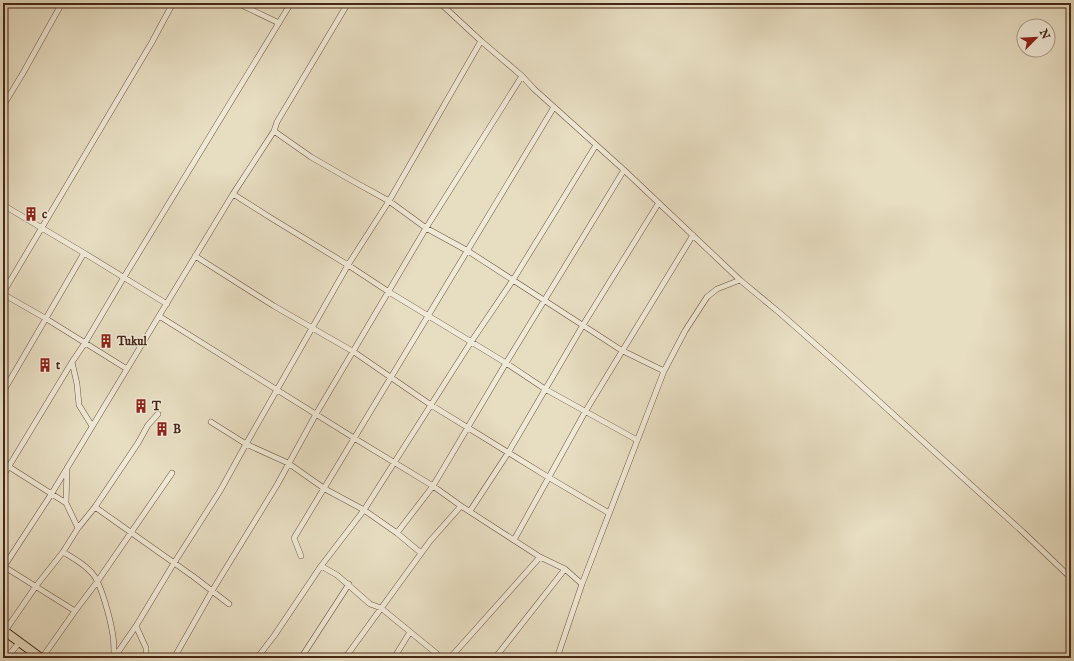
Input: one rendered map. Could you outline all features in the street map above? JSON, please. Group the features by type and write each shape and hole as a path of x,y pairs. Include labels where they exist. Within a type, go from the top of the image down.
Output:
{"main road":[{"path":"4,630 41,658"}],"street":[{"path":"3,106 62,3"},
{"path":"127,369 3,293 40,228 152,42 173,3"},
{"path":"237,3 279,23"},
{"path":"3,476 291,3"},
{"path":"75,611 3,567 52,493 233,194 274,131 277,122 348,3"},
{"path":"440,3 624,170 658,204 740,280 845,371 1024,533 1071,578"},
{"path":"114,658 136,626 220,491 348,265 390,201 481,41"},
{"path":"174,658 212,592 278,485 288,463 316,414 426,228 522,76"},
{"path":"301,556 294,538 554,107"},
{"path":"274,131 311,157 390,201 426,228 468,251 621,350 664,372"},
{"path":"257,658 274,636 321,566 364,510 471,342 513,280 596,145"},
{"path":"397,533 433,486 624,170"},
{"path":"233,194 389,292 506,363 545,389 637,440"},
{"path":"470,511 508,452 658,204"},
{"path":"3,205 167,304"},
{"path":"514,540 621,350 693,235"},
{"path":"3,392 84,253"},
{"path":"195,256 312,329 354,352 431,405 548,478 609,513"},
{"path":"557,658 582,584 664,372 685,331 707,296 718,289 740,280"},
{"path":"159,316 277,391 433,486 540,557 565,569 582,584"},
{"path":"72,362 77,384 79,405 92,426"},
{"path":"4,630 63,552 78,528 95,507 138,443 148,425 158,414"},
{"path":"211,422 246,444 288,463 324,489 364,510 397,533 421,553"},
{"path":"3,463 66,503"},
{"path":"67,467 66,503 78,528"},
{"path":"41,658 97,582 172,473"},
{"path":"345,658 430,541 461,506"},
{"path":"95,507 229,604"},
{"path":"63,552 80,562 92,572 103,594 113,636 114,658"},
{"path":"450,658 540,557"},
{"path":"321,566 349,584 370,604 381,608 442,658"},
{"path":"495,658 565,569"},
{"path":"301,658 349,584"},
{"path":"136,626 146,648 146,658"},
{"path":"394,658 410,632"},
{"path":"6,658 20,642"}],"place":[{"name":"c","path":"31,214"},
{"name":"Tukul","path":"106,341"},
{"name":"t","path":"45,365"},
{"name":"T","path":"141,406"},
{"name":"B","path":"162,429"}]}
